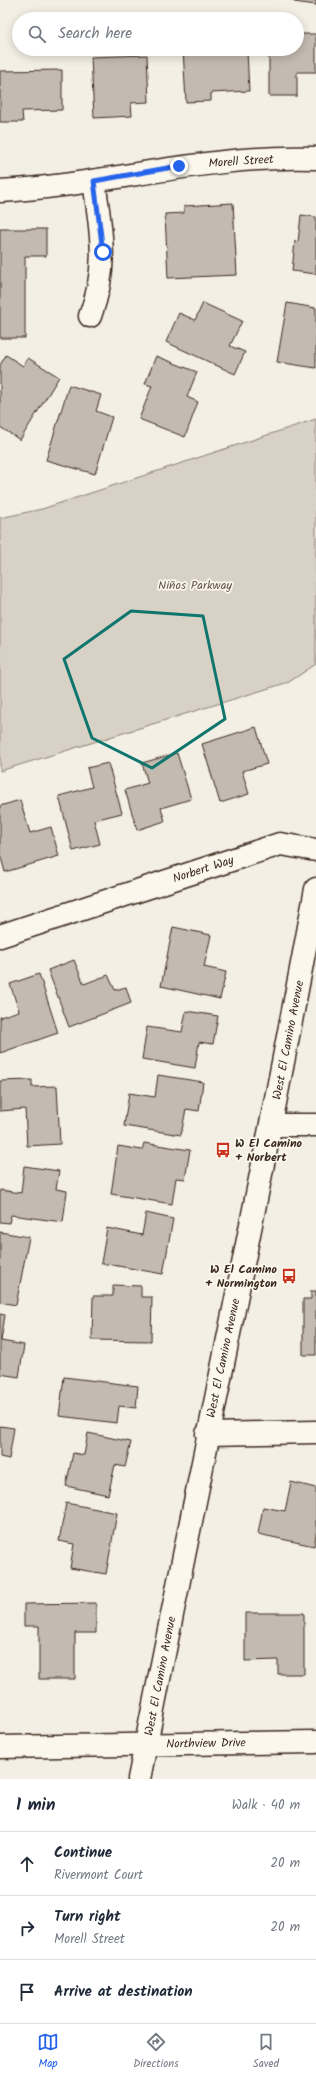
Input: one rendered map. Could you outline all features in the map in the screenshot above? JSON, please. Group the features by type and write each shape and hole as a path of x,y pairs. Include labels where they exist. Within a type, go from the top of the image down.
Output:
{"street":[{"name":"Morell Street","path":"0,192 94,181 179,166 244,160 316,158"},
{"path":"90,316 96,302 102,271 103,252 94,181"},
{"name":"Norbert Way","path":"0,936 280,844 316,850"},
{"name":"West El Camino Avenue","path":"139,1779 207,1434 272,1125 316,889"},
{"path":"272,1125 316,1125"},
{"path":"207,1434 316,1432"},
{"name":"Northview Drive","path":"0,1747 316,1742"}],"highlighted area":[{"path":"131,611 203,616 225,719 152,768 92,738 64,659"}],"green space":[{"name":"Niños Parkway","path":"316,419 316,664 289,682 0,771 0,518 42,509"}],"building":[{"path":"294,0 316,0 316,5 294,2"},
{"path":"304,34 316,34 316,72 297,72 297,96 269,96 269,56 304,56"},
{"path":"147,56 149,102 131,103 132,116 94,118 91,57"},
{"path":"183,56 247,56 249,91 211,93 211,101 186,102"},
{"path":"62,70 62,110 22,111 23,122 0,122 0,71"},
{"path":"233,203 237,275 168,278 165,214 184,213 184,206"},
{"path":"301,215 316,217 316,274 292,271 295,241 298,242"},
{"path":"0,229 46,229 46,256 25,256 25,338 0,338"},
{"path":"203,303 242,321 230,346 245,352 235,374 166,342 179,313 195,320"},
{"path":"287,303 316,308 316,368 277,362"},
{"path":"6,355 23,366 28,358 59,377 20,440 0,427 0,365"},
{"path":"156,356 197,372 187,397 198,402 185,437 139,419 152,386 145,384"},
{"path":"69,385 101,395 96,411 112,417 95,474 46,460"},
{"path":"256,727 267,764 242,771 249,794 220,803 202,744"},
{"path":"177,753 191,799 161,808 165,821 137,830 125,790 148,783 142,763"},
{"path":"108,763 122,813 94,820 100,844 73,851 59,796 92,787 87,768"},
{"path":"20,800 30,833 51,827 59,856 5,872 0,854 0,806"},
{"path":"173,927 211,935 204,967 226,972 220,999 161,986"},
{"path":"74,960 84,984 108,975 115,990 126,987 131,1003 69,1027 48,970"},
{"path":"39,974 58,1033 0,1053 0,1017 19,1011 10,984"},
{"path":"186,1011 218,1016 213,1044 199,1042 195,1068 142,1059 147,1027 182,1032"},
{"path":"158,1075 203,1082 199,1111 186,1109 181,1135 124,1126 129,1093 155,1097"},
{"path":"32,1080 32,1087 57,1086 60,1144 27,1146 25,1109 0,1111 0,1081"},
{"path":"144,1143 190,1150 185,1179 176,1178 172,1204 111,1194 118,1146 142,1150"},
{"path":"24,1166 59,1171 56,1189 67,1191 63,1222 11,1215 9,1223 0,1222 0,1190 21,1193"},
{"path":"146,1213 173,1219 163,1274 101,1263 107,1228 142,1235"},
{"path":"0,1232 29,1237 16,1305 0,1302"},
{"path":"113,1285 141,1286 141,1297 152,1297 151,1341 92,1340 93,1296 113,1296"},
{"path":"311,1291 316,1291 316,1355 303,1355 303,1299 311,1299"},
{"path":"0,1314 5,1315 1,1341 24,1345 19,1377 0,1374"},
{"path":"64,1377 138,1386 136,1408 119,1406 117,1423 59,1416"},
{"path":"0,1426 14,1428 9,1459 0,1457"},
{"path":"88,1433 131,1442 125,1467 115,1465 108,1495 66,1486 73,1453 84,1455"},
{"path":"291,1482 316,1488 316,1535 314,1546 258,1534 263,1507 285,1511"},
{"path":"66,1503 117,1513 106,1574 70,1568 74,1544 59,1541"},
{"path":"96,1603 96,1633 75,1633 75,1679 39,1679 39,1626 24,1626 24,1604"},
{"path":"245,1613 304,1613 304,1674 278,1674 278,1660 245,1661"}],"place":[{"name":"W El Camino + Norbert","path":"223,1150"},
{"name":"W El Camino + Normington","path":"289,1276"}],"route":[{"path":"103,252 94,181 179,166"}]}
